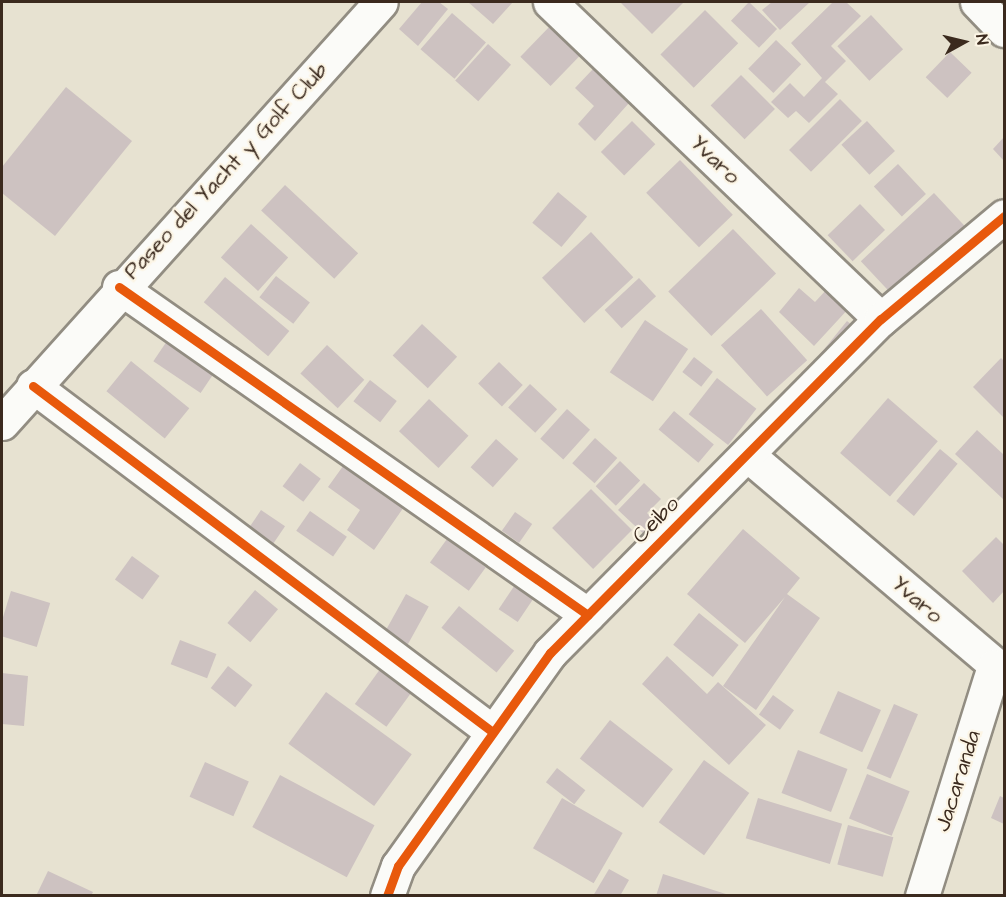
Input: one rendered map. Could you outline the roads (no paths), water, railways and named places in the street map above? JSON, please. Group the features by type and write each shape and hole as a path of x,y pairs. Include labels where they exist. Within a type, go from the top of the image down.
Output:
{"street":[{"name":"Paseo del Yacht y Golf Club","path":"2,423 119,287 381,2"},
{"name":"Yvaro","path":"550,2 881,319"},
{"path":"977,2 1005,30"},
{"name":"Ceibo","path":"387,896 398,866 490,730 550,652 749,456 881,319 1005,216"},
{"path":"119,287 588,615"},
{"path":"33,386 490,730"},
{"name":"Yvaro","path":"749,456 999,669"},
{"name":"Jacaranda","path":"922,896 999,669"}]}
